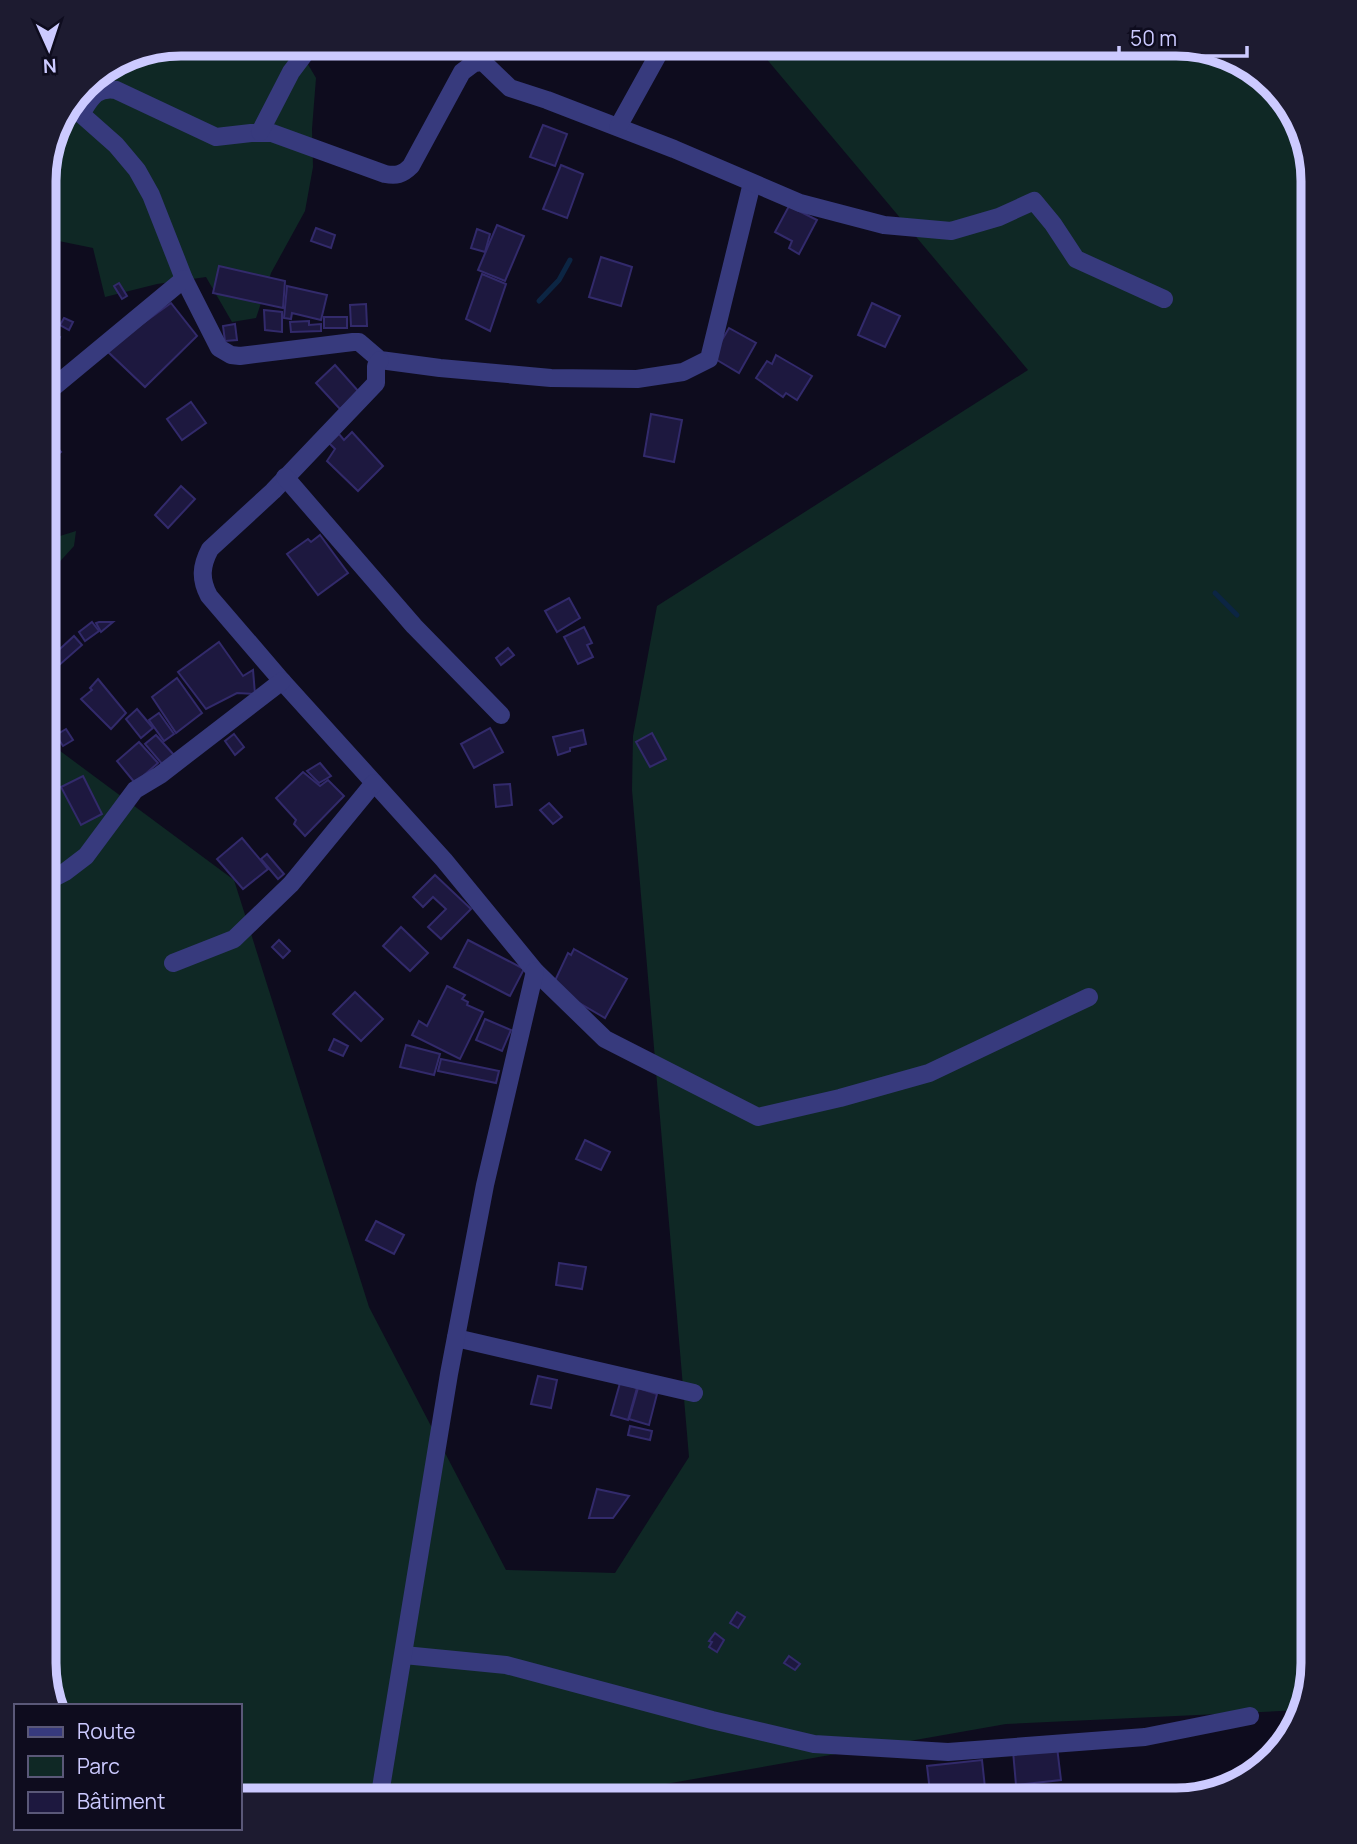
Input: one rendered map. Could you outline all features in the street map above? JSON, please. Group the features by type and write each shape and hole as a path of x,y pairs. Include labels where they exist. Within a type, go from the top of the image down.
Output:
{"street":[{"path":"260,132 291,72 303,56"},
{"path":"618,127 657,56"},
{"path":"83,103 98,91 116,90 216,137 272,133 395,176 411,166 462,72 474,63 483,62 510,89 618,127 800,203 884,225 951,231 999,216 1034,201 1076,259 1164,299"},
{"path":"75,114 116,145 137,170 151,195 184,279 219,348 231,355 240,356 359,342 380,360 440,369 551,379 636,379 683,372 709,359 752,183"},
{"path":"56,385 184,279"},
{"path":"380,360 376,366 376,383 285,477 210,549 204,561 203,586 282,681 444,860 535,971 605,1039 758,1117 929,1073 1089,998"},
{"path":"285,477 414,626 501,715"},
{"path":"56,877 86,856 135,790 160,775 282,681"},
{"path":"173,963 234,939 291,884 374,783"},
{"path":"381,1788 456,1338 485,1185 535,971"},
{"path":"456,1338 695,1393"},
{"path":"404,1656 506,1664 712,1720 814,1744 948,1752 1145,1737 1250,1716"}],"green space":[{"path":"303,56 316,78 312,129 313,167 305,211 271,273 256,318 232,322 206,277 157,284 105,297 93,248 56,240 56,172 60,148 77,111 92,92 125,69 156,58"},
{"path":"764,56 1201,58 1232,69 1265,92 1284,118 1297,148 1301,181 1301,1664 1292,1710 1006,1724 643,1788 242,1788 242,1704 63,1704 56,1664 56,748 234,880 369,1307 506,1570 615,1573 689,1457 632,790 633,736 657,606 1028,370"},
{"path":"76,531 74,546 56,566 56,537"}],"building":[{"path":"543,125 567,134 555,166 530,157"},
{"path":"561,165 583,174 567,218 543,209"},
{"path":"789,206 817,220 799,254 789,248 792,241 775,232"},
{"path":"497,225 524,236 505,281 478,270"},
{"path":"316,228 335,235 331,248 311,241"},
{"path":"477,229 490,234 485,252 471,248"},
{"path":"601,257 632,267 621,306 589,297"},
{"path":"219,266 285,281 283,308 213,293"},
{"path":"482,274 506,284 490,331 466,319"},
{"path":"119,283 127,296 122,299 114,286"},
{"path":"287,286 327,295 321,320 292,313 291,319 284,318"},
{"path":"171,303 197,336 145,387 106,350"},
{"path":"872,303 900,316 885,347 858,335"},
{"path":"366,304 367,326 351,326 350,305"},
{"path":"264,310 282,312 282,332 265,330"},
{"path":"324,317 347,317 347,328 324,328"},
{"path":"64,318 73,322 69,330 60,325"},
{"path":"309,321 309,325 321,324 321,331 291,332 290,322"},
{"path":"235,324 237,340 225,341 223,326"},
{"path":"729,328 756,343 739,373 712,357"},
{"path":"776,355 812,376 797,400 786,393 783,397 756,378 767,361 772,364"},
{"path":"335,365 359,392 340,409 316,383"},
{"path":"191,402 206,423 182,440 167,419"},
{"path":"651,414 682,420 674,462 644,456"},
{"path":"352,432 383,466 358,491 327,461 335,449 329,443 339,434 344,440"},
{"path":"181,486 195,499 168,528 155,515"},
{"path":"320,535 348,573 318,595 287,554 308,539 311,542"},
{"path":"569,598 580,618 557,632 545,611"},
{"path":"92,622 99,631 85,641 79,632"},
{"path":"113,622 101,632 96,623"},
{"path":"584,627 592,643 587,645 593,657 578,664 564,637"},
{"path":"74,636 82,645 57,667 56,653"},
{"path":"219,642 243,676 253,670 255,694 237,693 206,709 178,672"},
{"path":"508,648 514,655 501,665 496,658"},
{"path":"177,678 202,713 176,733 152,697"},
{"path":"98,679 126,713 111,729 81,699 92,690 90,688"},
{"path":"137,709 153,728 141,738 126,719"},
{"path":"159,713 174,734 164,741 149,720"},
{"path":"490,728 503,752 474,768 461,744"},
{"path":"66,729 73,740 63,746 56,735"},
{"path":"583,730 586,744 570,748 570,751 558,755 553,737"},
{"path":"652,733 666,759 650,767 636,742"},
{"path":"234,734 244,747 235,755 225,741"},
{"path":"156,735 174,755 163,765 145,744"},
{"path":"139,742 158,763 135,783 117,761"},
{"path":"320,763 331,776 319,783 307,771"},
{"path":"303,772 320,786 328,780 344,796 305,836 294,824 296,820 276,798"},
{"path":"83,776 102,814 81,825 61,787"},
{"path":"510,784 512,805 496,807 494,785"},
{"path":"549,803 562,817 553,824 540,810"},
{"path":"242,838 268,869 243,889 217,859"},
{"path":"267,854 284,874 278,879 261,859"},
{"path":"435,875 471,909 441,939 428,927 446,909 433,897 423,907 413,897"},
{"path":"401,927 428,953 410,971 383,946"},
{"path":"279,940 290,951 283,958 272,947"},
{"path":"468,940 524,969 510,996 454,967"},
{"path":"574,949 627,979 605,1018 552,987 568,953 571,955"},
{"path":"447,986 465,995 462,999 468,1002 467,1005 483,1012 460,1059 412,1035 419,1021 427,1026"},
{"path":"355,992 383,1019 361,1041 333,1014"},
{"path":"485,1019 511,1030 502,1051 476,1040"},
{"path":"334,1039 348,1046 343,1056 329,1050"},
{"path":"406,1045 440,1054 434,1075 400,1067"},
{"path":"441,1059 499,1071 496,1083 438,1071"},
{"path":"585,1140 610,1152 601,1170 576,1159"},
{"path":"376,1221 404,1235 394,1254 366,1240"},
{"path":"559,1263 586,1267 582,1289 556,1285"},
{"path":"538,1376 557,1380 551,1408 531,1404"},
{"path":"620,1383 637,1388 628,1420 611,1415"},
{"path":"638,1388 657,1394 649,1425 629,1419"},
{"path":"630,1426 652,1431 650,1440 628,1435"},
{"path":"597,1489 629,1496 613,1518 589,1518"},
{"path":"737,1612 745,1617 738,1628 730,1623"},
{"path":"715,1633 724,1640 717,1652 709,1647 712,1642 709,1641"},
{"path":"789,1656 800,1664 795,1670 784,1663"},
{"path":"1057,1747 1061,1780 1016,1785 1013,1751"},
{"path":"982,1760 985,1788 930,1788 927,1766"}],"waterway":[{"path":"539,301 559,280 570,260"},
{"path":"1215,593 1237,615"}]}
